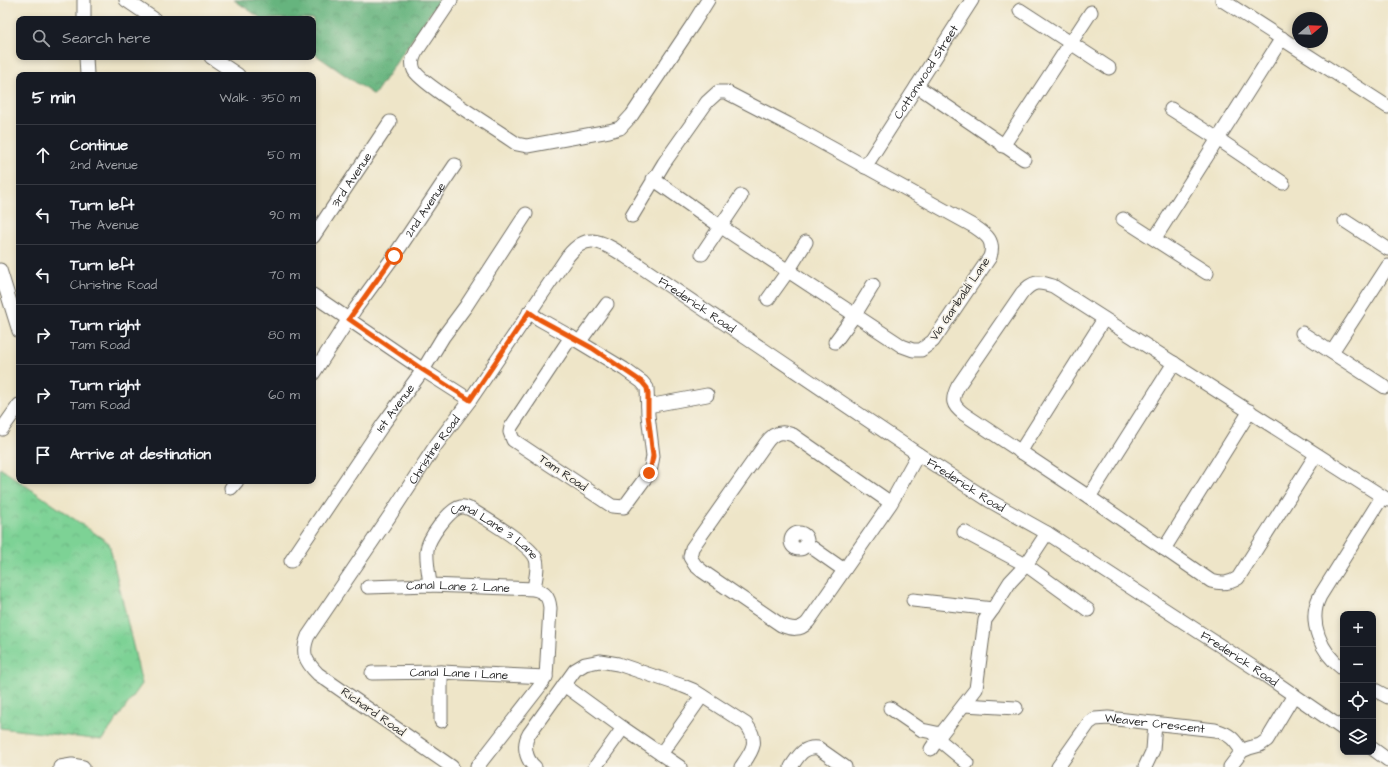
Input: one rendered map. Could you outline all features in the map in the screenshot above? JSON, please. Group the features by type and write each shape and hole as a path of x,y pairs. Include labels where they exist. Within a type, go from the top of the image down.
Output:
{"street":[{"path":"84,0 84,16"},
{"path":"126,0 150,16"},
{"path":"451,0 416,52 413,59 413,70 423,80 445,96 517,144 527,146 620,128 632,115 708,0"},
{"name":"Cottonwood Street","path":"865,167 972,0"},
{"path":"1222,0 1388,107"},
{"path":"1020,10 1109,68"},
{"path":"1003,146 1091,12"},
{"path":"1155,238 1257,75 1282,38"},
{"path":"86,60 87,72"},
{"path":"216,60 234,72"},
{"path":"917,86 1024,159"},
{"name":"Via Garibaldi Lane","path":"632,216 654,179 707,102 718,92 723,92 732,94 752,104 975,227 988,237 992,251 990,257 933,341 924,348 913,350 908,349 854,316 720,226 654,179"},
{"path":"1171,109 1283,183"},
{"name":"3rd Avenue","path":"316,233 390,122"},
{"name":"2nd Avenue","path":"316,369 455,165"},
{"path":"702,254 741,196"},
{"name":"1st Avenue","path":"291,561 384,423 423,370 526,214"},
{"path":"1123,219 1208,273"},
{"path":"1346,221 1388,249"},
{"name":"Christine Road","path":"304,650 304,644 308,636 436,445 470,400 529,312 574,248 584,242 591,241"},
{"name":"Frederick Road","path":"591,241 603,243 625,256 918,454 990,501 1047,534 1294,695 1340,727"},
{"path":"768,299 806,242"},
{"path":"1332,352 1388,266"},
{"path":"0,270 16,321"},
{"path":"1316,455 1238,578 1224,584 1211,581 1089,497 956,409 953,398 958,386 1022,293 1028,286 1039,282 1053,286 1385,498 1320,596 1316,606 1315,624 1320,640 1326,651 1340,667"},
{"path":"835,342 854,316 873,285"},
{"path":"316,297 470,400"},
{"name":"Tam Road","path":"529,312 576,339 642,382 647,388 648,415 653,456 651,467 624,507 612,506 513,440 510,432 511,427 576,339 607,304"},
{"path":"1020,452 1104,319"},
{"path":"1302,333 1385,387"},
{"path":"1089,497 1174,363"},
{"path":"648,406 707,395"},
{"path":"2,429 16,409"},
{"path":"1164,549 1250,411"},
{"path":"891,503 793,435 787,432 779,432 770,437 692,548 690,553 692,561 702,572 781,625 795,629 801,627 808,622 891,503 918,454"},
{"name":"Canal Lane 3 Lane","path":"430,585 427,556 429,542 452,511 465,507 525,546 534,554 537,563 540,592"},
{"path":"964,532 1026,565 1088,610"},
{"path":"937,741 976,689 984,620 993,609 1010,582 1026,565 1047,534"},
{"path":"806,544 844,570"},
{"name":"Canal Lane 2 Lane","path":"368,587 430,585 540,592"},
{"path":"476,767 546,677 550,602 540,592"},
{"path":"913,600 993,609"},
{"name":"Richard Road","path":"304,650 307,661 318,674 452,767"},
{"path":"534,767 530,764 527,756 526,738 575,670 585,664 600,661 618,664 683,686 702,696 746,724 751,730 754,738 754,747 741,767"},
{"path":"441,672 441,721"},
{"name":"Canal Lane 1 Lane","path":"372,673 441,672 546,677"},
{"path":"564,685 680,767"},
{"path":"1376,690 1388,697"},
{"path":"1230,767 1242,751 1260,745 1267,740 1294,695"},
{"path":"660,754 702,696"},
{"path":"964,705 1016,708"},
{"path":"890,708 967,763"},
{"name":"Weaver Crescent","path":"1058,767 1089,723 1095,719 1108,718 1215,730 1226,733 1234,739 1242,751"},
{"path":"1145,767 1153,750 1155,723"},
{"path":"595,767 623,728"},
{"path":"791,767 804,750 812,747 818,748 845,767"},
{"path":"1376,751 1388,760"},
{"path":"61,766 72,765 83,767"}],"green space":[{"path":"234,0 439,0 374,95 316,55 316,16 258,16"},
{"path":"0,468 16,479 16,484 23,484 109,543 142,684 102,740 0,728"}],"route":[{"path":"394,256 349,319 423,370 470,400 496,359 529,312 592,348 642,382 647,388 648,415 653,456 649,473"}]}
